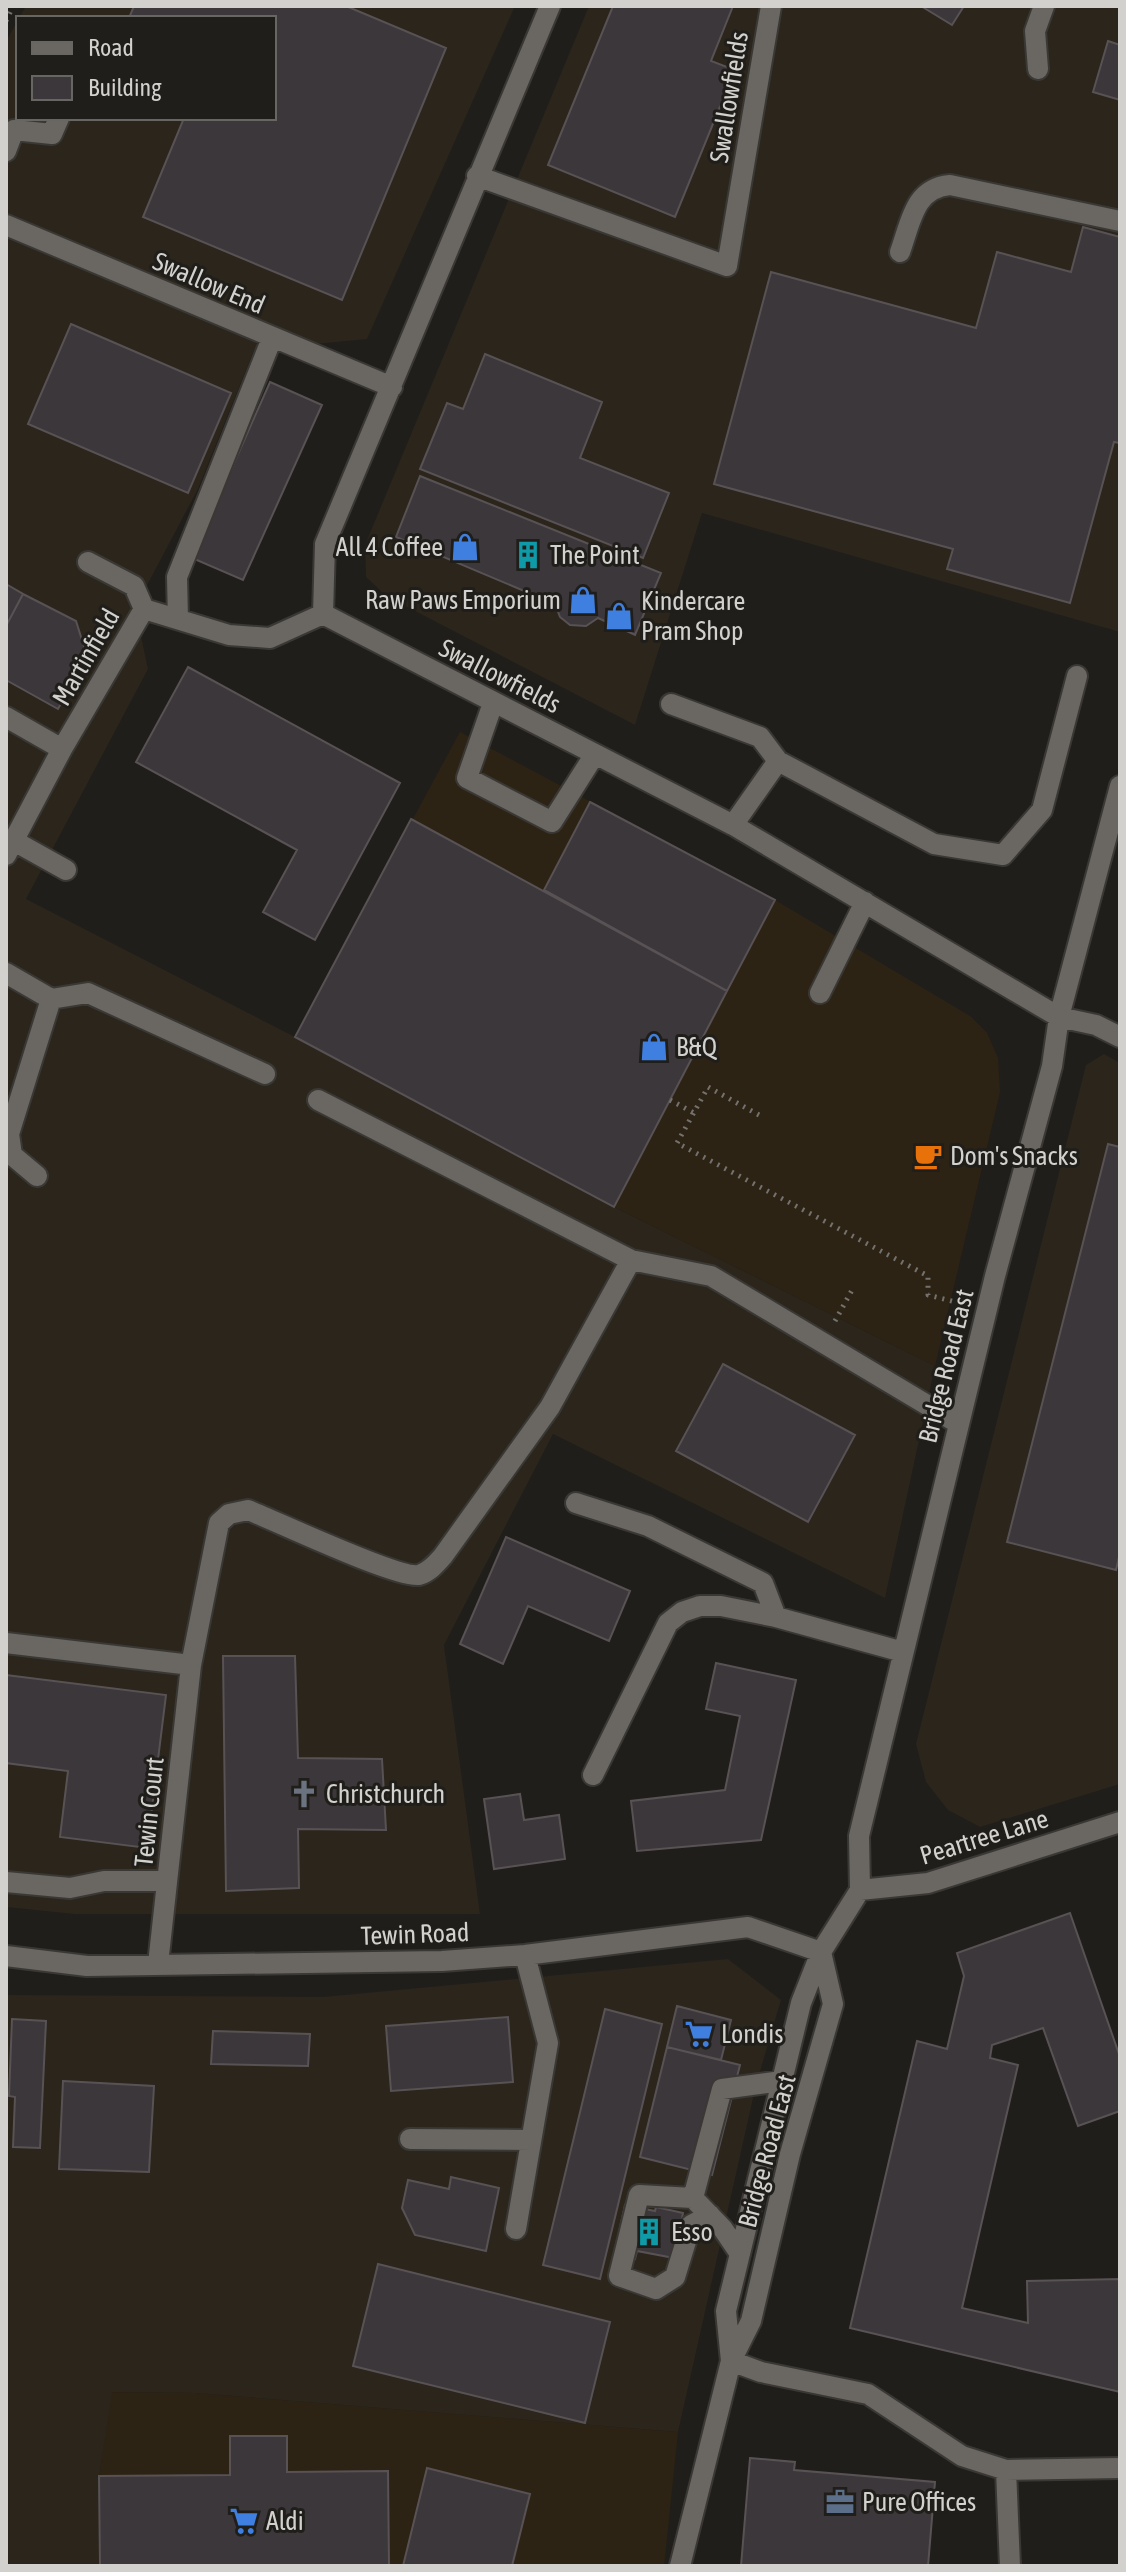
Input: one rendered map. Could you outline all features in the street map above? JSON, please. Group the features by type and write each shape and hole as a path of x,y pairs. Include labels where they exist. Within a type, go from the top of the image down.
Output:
{"street":[{"path":"323,614 325,544 550,6"},
{"name":"Swallowfields","path":"477,176 727,266 771,6"},
{"path":"1038,69 1035,31 1044,6"},
{"path":"6,151 14,130 52,134 58,120"},
{"path":"900,252 920,198 935,186 950,185 1120,221"},
{"name":"Swallow End","path":"6,225 392,387"},
{"path":"178,619 177,577 272,338"},
{"path":"88,562 134,586 144,609"},
{"name":"Martinfield","path":"10,848 62,749 144,609 229,635 270,638 323,614"},
{"name":"Swallowfields","path":"323,614 733,825 1059,1017 1096,1025 1120,1037"},
{"path":"671,704 760,737 778,761 934,844 1003,855 1042,810 1077,676"},
{"path":"493,703 467,778 552,822 595,754"},
{"path":"6,717 62,749"},
{"path":"733,825 778,761"},
{"name":"Bridge Road East","path":"731,2361 726,2311 801,2003 821,1952 860,1890 859,1836 987,1309 1052,1066 1059,1017 1120,786"},
{"path":"10,848 66,870"},
{"path":"820,993 865,902"},
{"path":"6,973 51,999 88,993 265,1074"},
{"path":"37,1176 12,1155 9,1134 51,999"},
{"path":"318,1100 631,1260 711,1276 959,1424"},
{"name":"Tewin Court","path":"158,1964 191,1665 219,1523 229,1514 248,1510 382,1566 415,1576 428,1571 443,1556 550,1407 631,1260"},
{"path":"576,1503 648,1526 763,1583 776,1617"},
{"path":"593,1775 668,1623 682,1612 700,1606 721,1606 776,1617 903,1652"},
{"path":"6,1643 191,1665"},
{"name":"Peartree Lane","path":"860,1890 928,1883 1120,1822"},
{"path":"6,1882 70,1888 104,1881 167,1881"},
{"name":"Tewin Road","path":"6,1956 87,1966 442,1961 525,1955 748,1927 821,1952"},
{"name":"Bridge Road East","path":"680,2566 731,2361 751,2321 790,2154 833,2004 821,1952"},
{"path":"516,2229 548,2043 525,1955"},
{"path":"693,2198 722,2089 782,2081"},
{"path":"410,2139 531,2140"},
{"path":"710,2215 691,2225 675,2277 656,2289 619,2276 639,2195 693,2198 710,2215 723,2229 740,2254"},
{"path":"731,2361 761,2372 868,2394 962,2456 1006,2470 1120,2468"},
{"path":"1006,2470 1010,2566"}],"path":[{"path":"6,21 13,6"},
{"path":"759,1115 708,1087 677,1143 928,1276 928,1295 987,1309"},
{"path":"670,1100 694,1113"},
{"path":"823,1343 852,1290"}],"shaded area":[{"path":"26,6 515,6 367,339 254,350 198,489 135,608 148,669 26,899 295,1037 614,1207 935,1366 885,1598 553,1434 444,1645 480,1914 74,1914 6,1907 6,41 16,24 16,120 276,120 276,16 20,16"},
{"path":"589,6 1120,6 1120,632 702,513 635,725 386,596 366,577 365,545"},
{"name":"B&Q","path":"460,732 775,900 970,1016 987,1033 998,1058 1000,1092 935,1366 614,1207 295,1037"},
{"path":"1104,1054 1120,1063 1120,1784 980,1827 948,1810 926,1782 916,1744 1086,1065"},
{"path":"728,1959 781,2000 756,2085 678,2432 196,2393 112,2392 99,2476 100,2566 6,2566 6,1995 323,1997"},
{"path":"111,2392 196,2393 678,2432 664,2566 100,2566 99,2476"}],"building":[{"path":"134,6 346,6 446,48 342,300 143,217 183,120 276,120 276,16 130,16"},
{"path":"613,6 733,6 711,61 735,70 675,217 548,165"},
{"path":"921,6 964,6 952,25"},
{"path":"1108,41 1120,45 1120,100 1093,92"},
{"path":"1083,227 1120,237 1120,443 1114,442 1070,603 947,569 953,549 714,484 771,272 976,328 997,252 1071,272"},
{"path":"71,324 231,393 188,493 28,424"},
{"path":"485,354 602,402 580,458 669,493 643,558 420,469 447,403 463,409"},
{"path":"270,382 322,405 243,580 192,558"},
{"name":"The Point","path":"420,476 661,573 635,635 598,618 586,626 570,625 560,617 555,604 396,537"},
{"path":"6,584 23,594 6,626"},
{"path":"23,594 76,621 87,656 58,709 6,680 6,626"},
{"path":"188,667 400,783 315,940 263,912 297,850 136,762"},
{"path":"590,802 775,900 727,991 544,890"},
{"path":"411,819 727,991 614,1207 295,1037"},
{"path":"1108,1144 1120,1147 1120,1553 1116,1570 1007,1542"},
{"path":"723,1364 855,1435 808,1522 676,1451"},
{"path":"506,1537 630,1591 609,1641 528,1606 503,1664 460,1644"},
{"name":"Christchurch","path":"223,1656 295,1656 298,1758 382,1759 386,1830 298,1829 299,1888 226,1891"},
{"path":"716,1663 796,1680 761,1840 637,1851 631,1801 725,1790 740,1716 706,1709"},
{"path":"6,1675 166,1695 147,1848 60,1837 68,1771 6,1763"},
{"path":"520,1794 524,1820 559,1815 565,1859 494,1869 484,1799"},
{"path":"1070,1913 1120,2057 1120,2111 1078,2126 1043,2028 992,2045 990,2058 1018,2065 962,2308 1028,2323 1027,2281 1120,2279 1120,2392 850,2328 917,2041 947,2049 964,1976 957,1953"},
{"name":"Londis","path":"677,2006 731,2020 721,2060 667,2047"},
{"path":"605,2009 662,2024 600,2279 543,2265"},
{"path":"508,2017 513,2082 391,2091 386,2026"},
{"path":"12,2019 46,2021 40,2148 13,2147 15,2097 9,2096"},
{"path":"213,2031 310,2034 308,2066 211,2064"},
{"name":"Esso","path":"667,2047 740,2065 712,2175 640,2157"},
{"path":"63,2081 154,2086 149,2172 59,2169"},
{"path":"451,2177 499,2188 486,2251 415,2235 402,2208 408,2180 449,2189"},
{"name":"Esso","path":"625,2205 683,2213 674,2258 637,2251 635,2259 614,2255"},
{"path":"378,2264 610,2322 585,2423 353,2366"},
{"name":"Aldi","path":"230,2436 287,2436 287,2472 388,2471 389,2566 100,2566 99,2476 230,2475"},
{"name":"Pure Offices","path":"750,2458 795,2462 794,2470 935,2482 928,2566 741,2566"},
{"path":"427,2468 530,2494 512,2566 403,2566"}],"place":[{"name":"All 4 Coffee","path":"465,547"},
{"name":"The Point","path":"528,555"},
{"name":"Raw Paws Emporium","path":"583,600"},
{"name":"Kindercare Pram Shop","path":"619,616"},
{"name":"B&Q","path":"654,1047"},
{"name":"Dom's Snacks","path":"928,1156"},
{"name":"Christchurch","path":"304,1794"},
{"name":"Londis","path":"699,2034"},
{"name":"Esso","path":"649,2232"},
{"name":"Pure Offices","path":"840,2502"},
{"name":"Aldi","path":"244,2521"}]}
